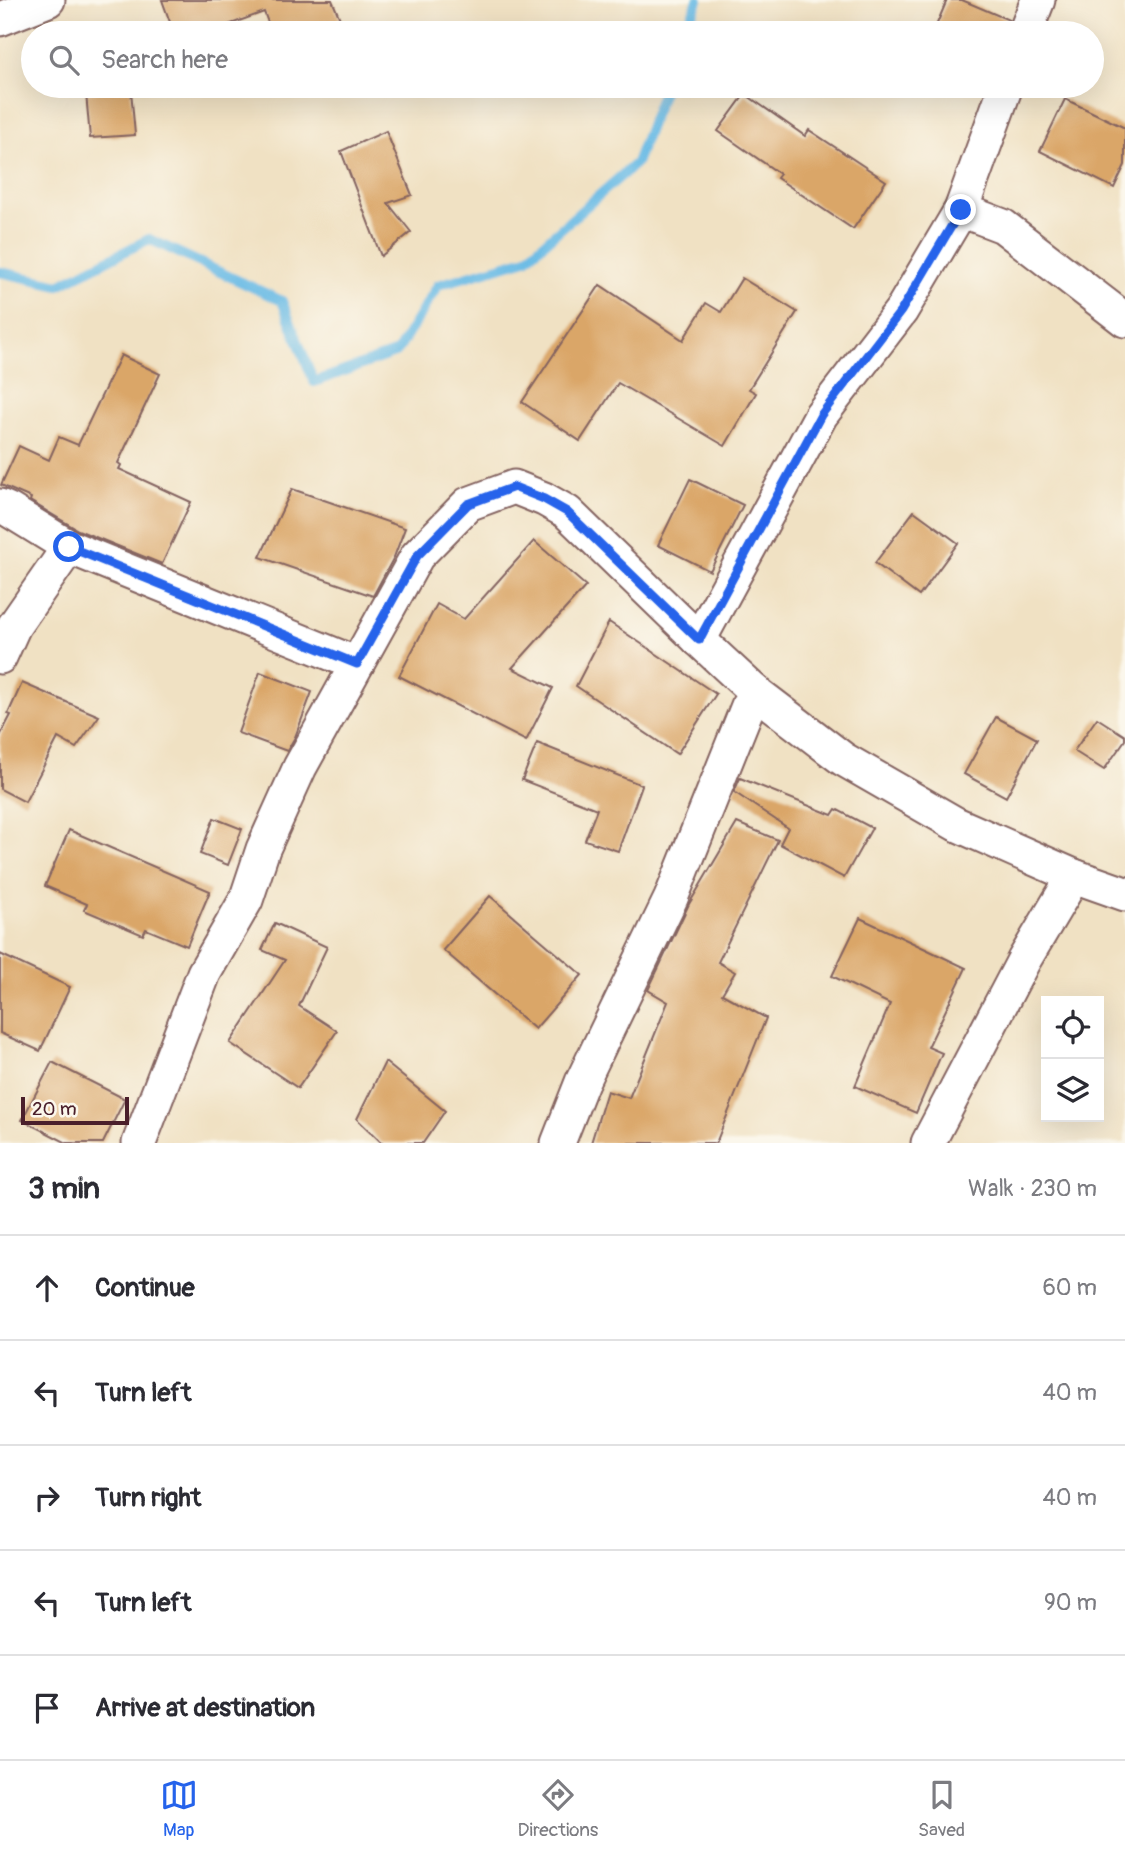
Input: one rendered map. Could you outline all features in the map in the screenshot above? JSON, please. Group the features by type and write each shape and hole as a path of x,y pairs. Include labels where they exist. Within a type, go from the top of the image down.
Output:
{"street":[{"path":"0,19 48,0"},
{"path":"1030,21 1038,0"},
{"path":"699,640 821,415 901,311 961,210 1002,98"},
{"path":"961,210 1003,226 1125,320"},
{"path":"139,1143 204,973 246,900 263,849 300,767 417,556 468,504 514,487 567,512 754,691 843,758 945,818 1074,876 1125,894"},
{"path":"0,506 69,547 357,664"},
{"path":"0,657 14,626 69,547"},
{"path":"558,1143 582,1082 671,898 754,691"},
{"path":"928,1143 1024,960 1074,876"}],"building":[{"path":"162,0 332,0 341,21 267,21 264,12 239,21 170,21"},
{"path":"947,0 962,0 1009,20 1009,21 938,21"},
{"path":"86,98 132,98 135,135 90,138"},
{"path":"742,98 751,98 805,136 809,130 886,181 853,229 777,178 780,174 718,131"},
{"path":"1065,99 1125,128 1125,165 1114,188 1040,151"},
{"path":"386,131 412,195 388,203 411,232 381,256 341,151"},
{"path":"742,278 797,312 749,389 756,393 725,446 618,383 580,441 522,402 600,285 683,340 706,303 721,312"},
{"path":"121,355 160,374 118,463 121,465 119,469 191,502 162,564 78,530 30,501 31,498 1,485 19,446 49,460 59,437 78,445"},
{"path":"690,479 743,505 710,571 658,545"},
{"path":"292,489 405,528 394,557 373,596 260,557"},
{"path":"914,511 958,543 919,596 875,563"},
{"path":"534,541 586,586 512,668 553,688 526,741 399,676 437,604 464,619"},
{"path":"609,622 716,694 677,754 576,686"},
{"path":"260,672 312,692 287,751 238,733"},
{"path":"22,683 99,716 76,748 58,738 25,802 0,789 0,736 11,715 8,714"},
{"path":"996,717 1037,739 1006,797 964,774"},
{"path":"1097,718 1125,736 1125,740 1104,770 1074,751"},
{"path":"537,743 642,785 618,851 585,840 597,809 522,780"},
{"path":"740,778 832,815 836,809 872,828 844,878 780,844 788,828 734,792"},
{"path":"214,818 242,829 228,865 200,854"},
{"path":"737,823 778,840 718,962 735,972 722,994 766,1018 716,1143 591,1143 607,1091 629,1098 668,1002 648,990 689,904"},
{"path":"69,830 210,891 187,946 146,929 143,935 84,910 87,904 45,886"},
{"path":"490,896 582,975 535,1029 443,950"},
{"path":"860,918 966,968 928,1047 942,1053 916,1113 855,1086 890,1004 832,976"},
{"path":"275,923 327,947 299,1006 337,1031 298,1088 230,1043 285,960 262,950"},
{"path":"0,954 70,987 40,1051 0,1033"},
{"path":"52,1062 125,1099 103,1143 67,1143 22,1120"},
{"path":"385,1062 445,1111 423,1143 382,1143 357,1119"}],"waterway":[{"path":"690,21 698,0"},
{"path":"0,272 59,285 149,239 282,301 314,382 397,352 438,285 526,259 636,163 660,98"}],"route":[{"path":"69,547 357,664 417,556 468,504 514,487 567,512 699,640 821,415 901,311 961,210"}]}
